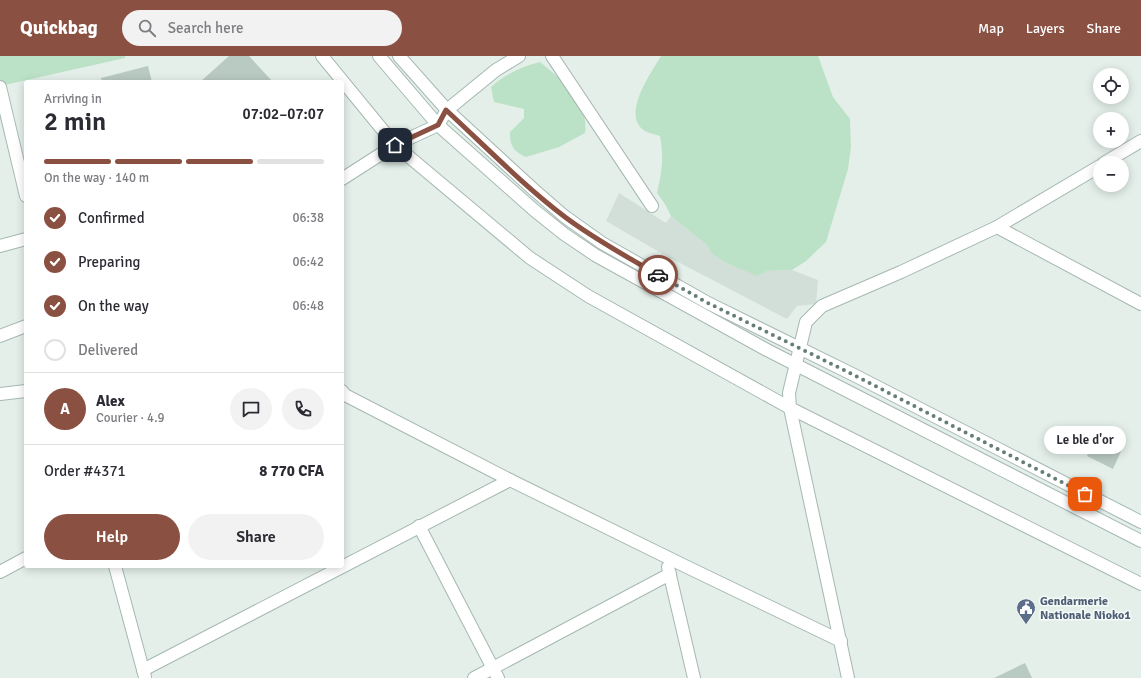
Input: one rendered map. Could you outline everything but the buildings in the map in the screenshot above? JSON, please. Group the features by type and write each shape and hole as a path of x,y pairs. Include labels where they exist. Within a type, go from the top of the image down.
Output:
{"street":[{"path":"322,56 342,80"},
{"path":"379,56 438,125 534,210 595,255 796,365 1141,541"},
{"path":"399,56 446,110 532,189 564,216 602,242 708,303 1141,522"},
{"path":"344,178 395,145 438,125 446,110 496,70 519,56"},
{"path":"552,56 652,206"},
{"path":"344,83 395,145 530,258 588,296 790,408 1141,584"},
{"path":"0,87 24,188"},
{"path":"1116,156 1141,141"},
{"path":"848,678 790,408 789,393 806,322 822,306 901,272 997,226 1093,170"},
{"path":"997,226 1141,304"},
{"path":"0,246 24,240"},
{"path":"0,336 24,327"},
{"path":"0,394 24,391"},
{"path":"344,395 510,480 841,641"},
{"path":"344,566 510,480"},
{"path":"1130,516 1141,510"},
{"path":"419,526 495,673"},
{"path":"666,556 694,678"},
{"path":"0,572 24,559"},
{"path":"116,568 144,674 341,568"},
{"path":"474,678 495,673 670,574"}],"shaded area":[{"path":"619,193 666,223 671,216 707,245 711,253 766,271 792,270 818,280 816,304 797,306 787,319 659,252 606,221"}],"green space":[{"path":"0,56 125,56 125,58 0,86"},
{"path":"661,56 818,56 833,97 850,119 851,147 848,169 826,242 806,261 792,270 766,271 757,276 727,263 711,253 707,245 671,216 657,193 662,164 660,136 642,129 637,122 636,113 637,103 641,92"},
{"path":"540,62 565,84 579,101 583,111 585,133 559,147 526,157 518,153 513,148 510,137 510,132 524,118 524,109 494,102 491,87 514,72"}],"way so far":[{"path":"658,275 708,303 854,375 1085,494"}],"place":[{"name":"Le ble d'or","path":"1085,494"},
{"name":"Gendarmerie Nationale Nioko1","path":"1026,625"}],"route":[{"path":"395,145 438,125 446,110 532,189 564,216 602,242 658,275"}]}
